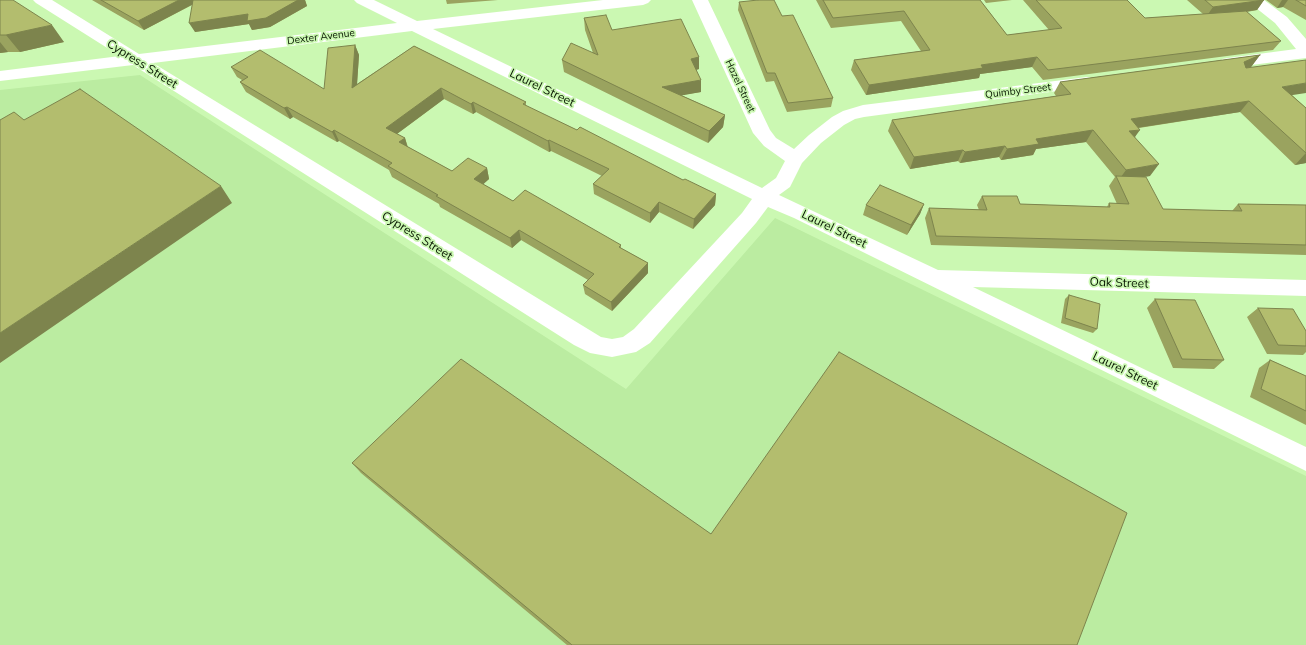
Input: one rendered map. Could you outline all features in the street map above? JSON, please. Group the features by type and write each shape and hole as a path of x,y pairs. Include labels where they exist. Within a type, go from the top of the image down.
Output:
{"street":[{"name":"Cypress Street","path":"41,0 562,326 598,346 612,348 628,345 642,336 749,218 764,197"},
{"name":"Laurel Street","path":"362,0 764,197 801,213 1306,459"},
{"name":"Dexter Avenue","path":"0,76 643,0"},
{"name":"Hazel Street","path":"700,0 762,134 770,142 796,159"},
{"path":"1211,66 1306,53 1300,42 1281,20 1254,0"},
{"name":"Quimby Street","path":"764,197 783,182 796,159 815,139 838,121 849,115 863,111 1100,80"},
{"name":"Oak Street","path":"932,278 1306,288"}],"shaded area":[{"path":"140,75 626,389 775,218 1306,476 1306,645 0,645 0,90"}],"building":[{"path":"0,0 13,0 52,25 0,35"},
{"path":"101,0 179,0 138,21"},
{"path":"193,0 298,0 266,18 247,21 248,14 189,23"},
{"path":"774,0 782,16 793,15 833,98 788,103 775,73 767,73 739,2"},
{"path":"823,0 980,0 1007,35 1062,28 1036,0 1127,0 1145,18 1246,11 1281,41 1048,70 1037,57 981,65 983,68 869,85 854,60 930,50 904,11 833,18"},
{"path":"1205,0 1264,0 1213,7"},
{"path":"1296,0 1306,0 1306,6"},
{"path":"606,15 612,30 681,19 699,57 691,59 701,80 662,87 725,115 709,131 562,60 571,43 598,55 584,18"},
{"path":"355,45 352,88 414,46 526,102 523,104 577,130 580,127 683,180 685,179 716,194 694,219 659,202 650,213 593,184 609,169 549,140 548,141 473,102 471,104 441,88 386,128 405,138 399,142 452,171 468,158 487,168 474,179 513,201 525,190 621,245 619,247 648,263 611,302 583,285 594,274 519,230 510,238 436,196 438,195 388,166 392,163 334,130 332,132 287,107 284,108 240,82 248,77 231,67 260,50 324,89 328,48"},
{"path":"1260,55 1244,62 1246,68 1306,60 1306,83 1282,87 1306,108 1306,153 1249,101 1131,119 1140,130 1129,131 1159,164 1126,170 1093,130 1036,139 1039,144 1007,149 1005,146 914,157 892,120 1071,94 1060,82"},
{"path":"80,89 221,186 0,333 0,120 14,112 24,120"},
{"path":"1116,176 1146,177 1163,209 1242,211 1238,204 1306,205 1306,245 936,236 929,208 987,210 982,196 1017,196 1020,204 1110,207 1109,203 1129,204"},
{"path":"880,185 924,204 911,225 866,205"},
{"path":"1069,295 1100,304 1097,329 1065,318"},
{"path":"1155,299 1195,300 1224,360 1182,359"},
{"path":"1258,308 1293,309 1306,331 1306,346 1278,345"},
{"path":"839,352 1127,513 1077,645 572,645 352,463 461,359 711,534"},
{"path":"1270,360 1306,376 1306,411 1261,389"}]}
